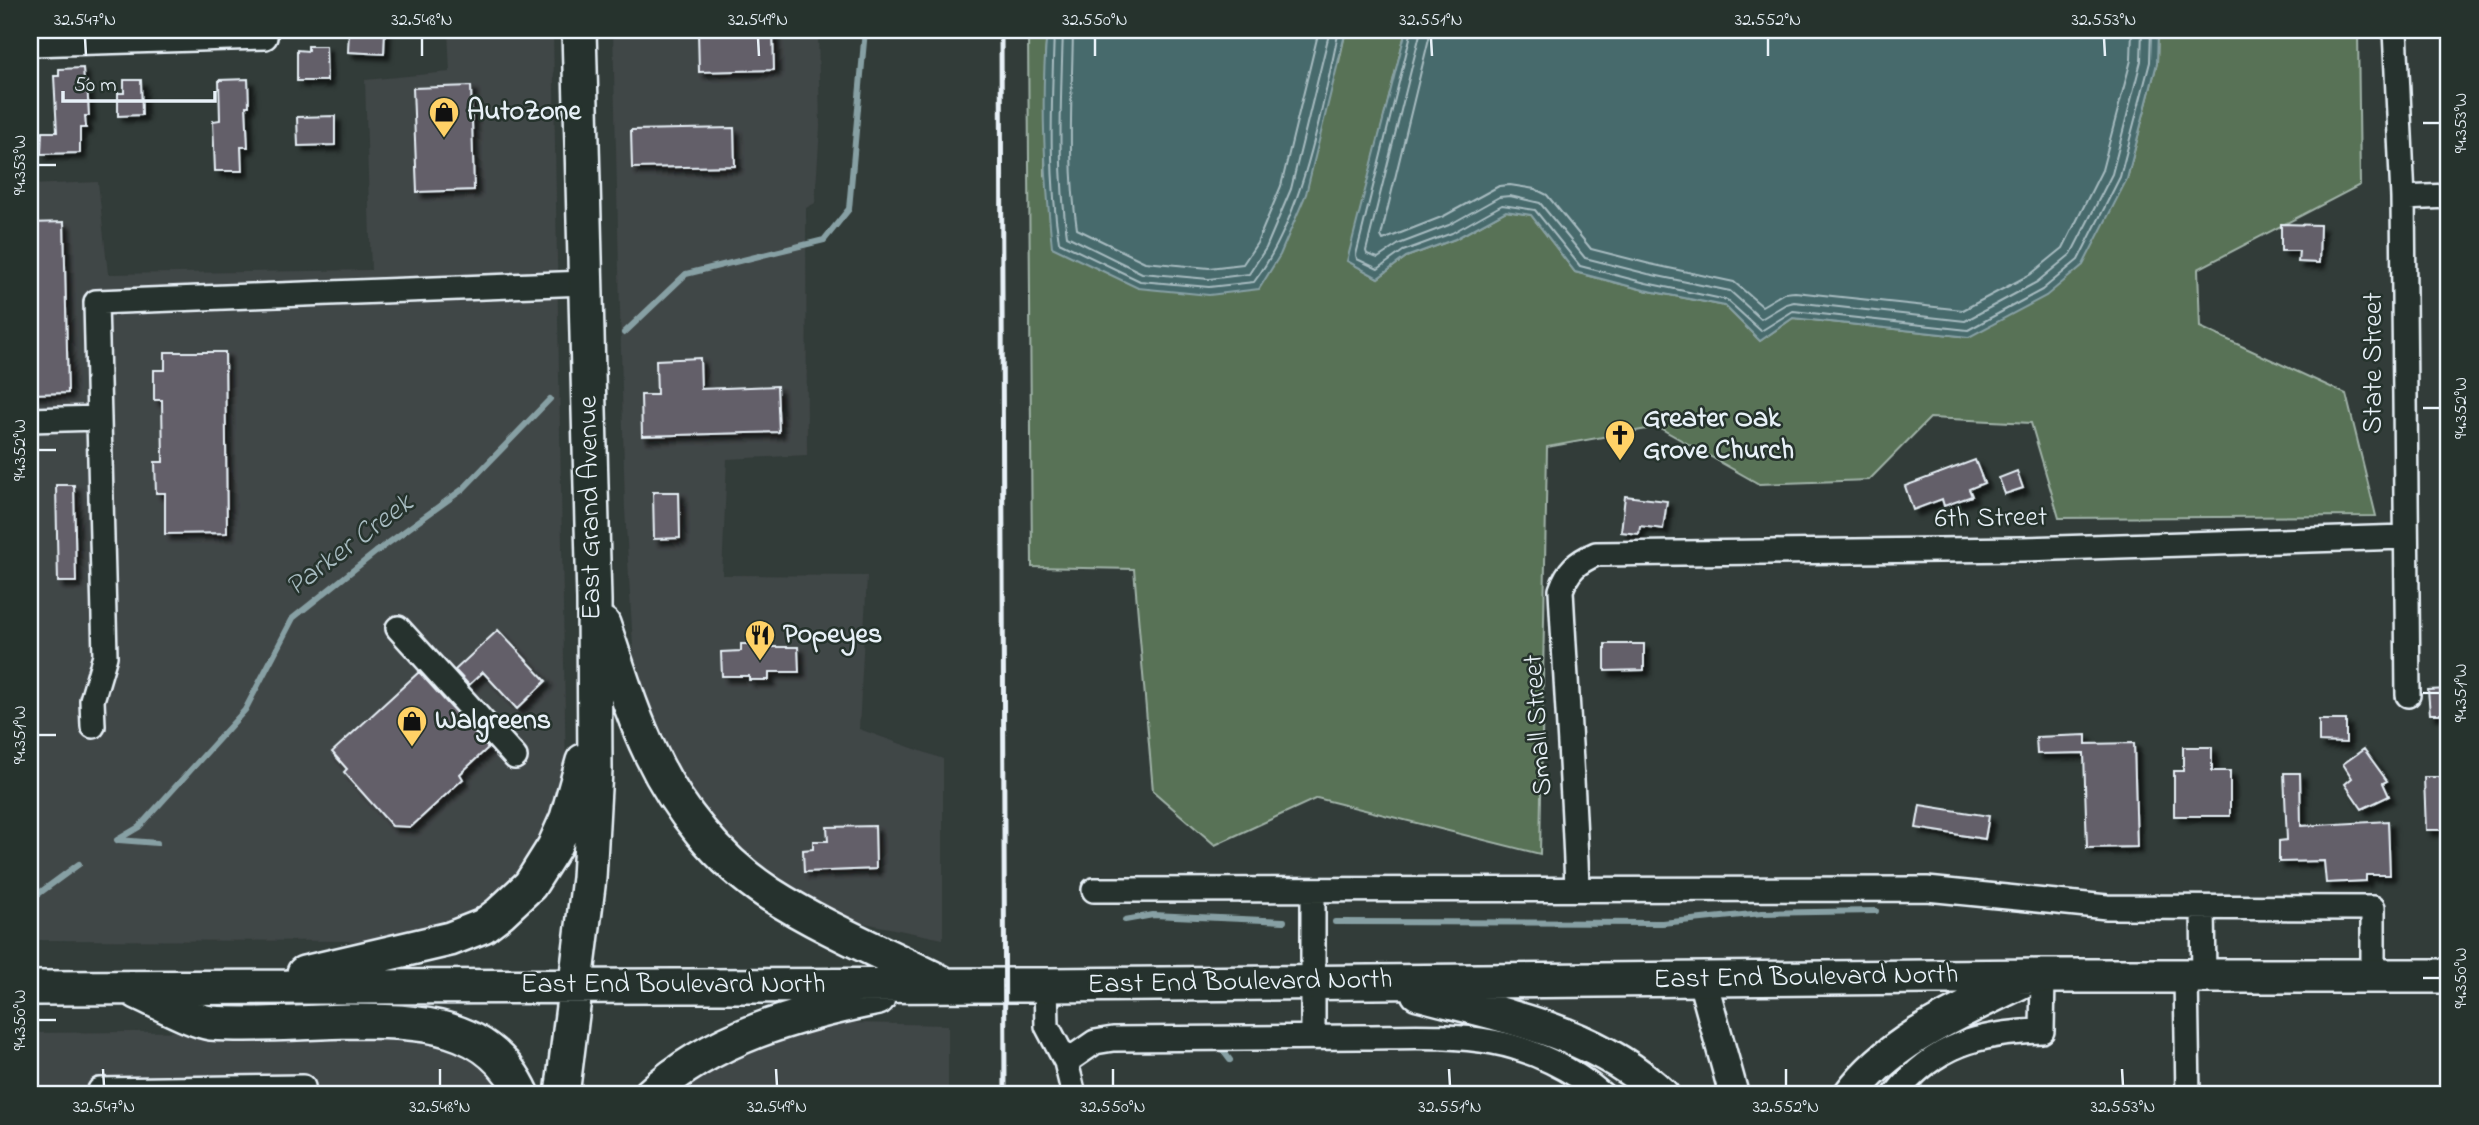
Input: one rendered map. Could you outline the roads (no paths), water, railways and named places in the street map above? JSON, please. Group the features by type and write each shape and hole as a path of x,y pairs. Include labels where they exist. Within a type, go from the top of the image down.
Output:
{"highway":[{"name":"East Grand Avenue","path":"562,1095 593,826 596,715 579,30"},
{"path":"594,600 651,754 677,799 709,841 728,861 776,898 946,984"},
{"path":"244,987 450,939 483,926 500,914 530,885 554,847 567,818 596,715"},
{"path":"1850,1095 1886,1057 1911,1038 2038,976"},
{"name":"East End Boulevard North","path":"30,988 2449,976"},
{"path":"1375,982 1537,1024 1569,1035 1615,1059 1662,1095"},
{"path":"649,1095 690,1062 771,1026 872,999 946,984"},
{"path":"125,987 207,1023 386,1021 439,1027 462,1035 491,1052 512,1075 523,1095"}],"main road":[{"path":"1702,979 1734,1095"}],"street":[{"name":"State Street","path":"2395,30 2403,198 2408,695"},
{"path":"30,44 265,33"},
{"path":"2403,198 2449,196"},
{"path":"93,726 92,700 105,656 96,302 586,283"},
{"path":"30,420 99,418"},
{"name":"6th Street","path":"1578,561 1596,554 2023,549 2405,537"},
{"name":"Small Street","path":"1577,890 1562,590 1566,576 1578,561"},
{"path":"398,628 515,757"},
{"path":"1094,890 1927,889 2107,907 2373,908 2372,976"},
{"path":"1313,890 1313,1037"},
{"path":"2188,1095 2195,977 2203,908"},
{"path":"1895,1095 1913,1073 1950,1048 1989,1035 2042,1031 2038,976"},
{"path":"1046,985 1047,1026 1066,1062 1074,1095"},
{"path":"1066,1062 1094,1042 1113,1039 1442,1037 1493,1042 1516,1048 1572,1074 1603,1095"},
{"path":"100,1090 303,1087"}],"water":[{"path":"1047,30 1346,30 1306,194 1280,255 1259,289 1209,295 1138,288 1052,247 1044,138"},
{"path":"1406,30 2158,30 2157,63 2127,179 2083,265 2046,296 1969,337 1793,318 1760,341 1725,306 1644,290 1575,272 1531,215 1506,211 1455,239 1406,257 1378,278 1347,261"}],"waterway":[{"name":"Parker Creek","path":"624,333 686,274 824,240 849,209 865,30"},
{"name":"Parker Creek","path":"117,840 139,827 245,710 293,618 376,552 463,489 550,399"},
{"path":"119,840 157,843"},
{"name":"Parker Creek","path":"30,900 79,864"},
{"path":"1335,922 1662,923 1762,913 1876,911"},
{"path":"1125,920 1153,915 1284,921"},
{"path":"1221,1048 1230,1060"}],"railway":[{"path":"1001,30 1005,1095"}],"place":[{"name":"AutoZone","path":"444,139"},
{"name":"Greater Oak Grove Church","path":"1620,462"},
{"name":"Popeyes","path":"760,662"},
{"name":"Walgreens","path":"412,748"}]}
